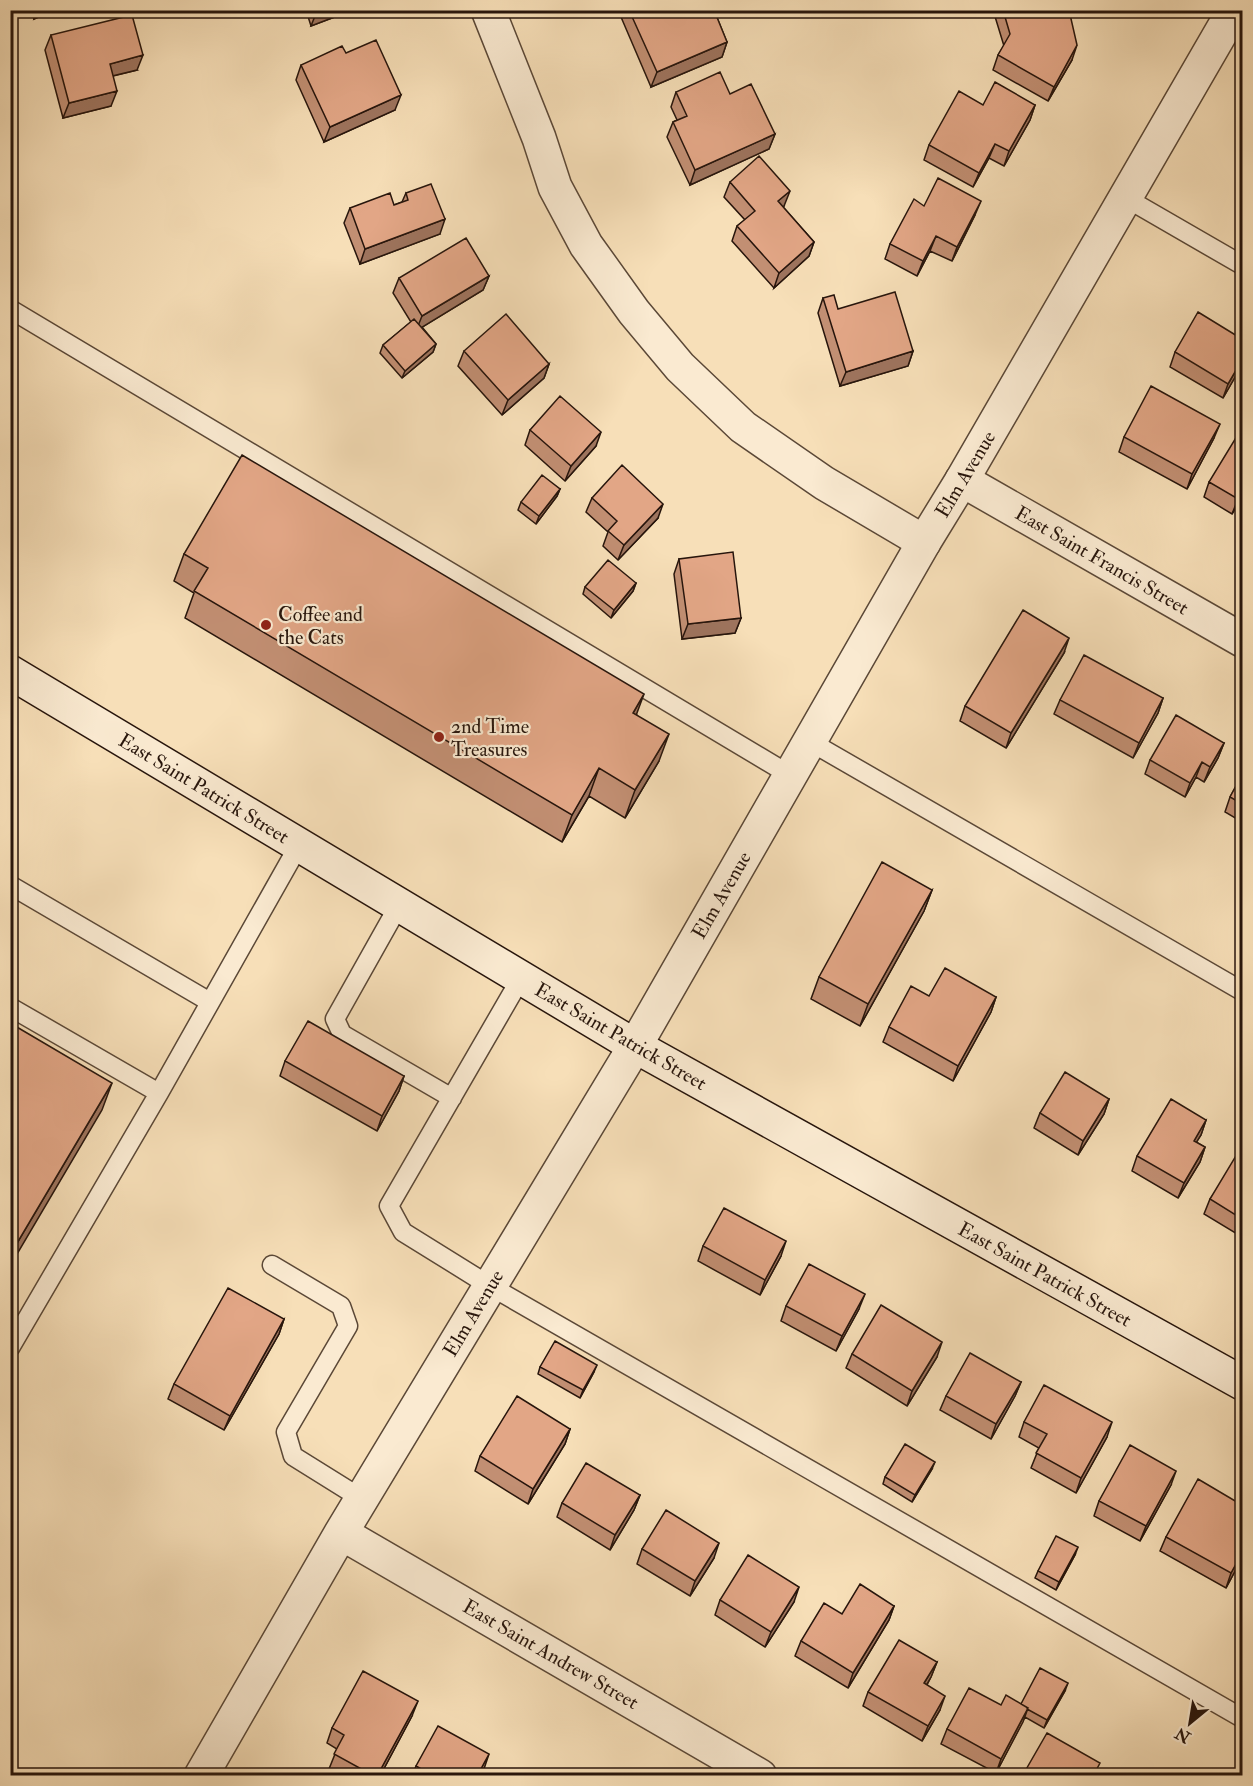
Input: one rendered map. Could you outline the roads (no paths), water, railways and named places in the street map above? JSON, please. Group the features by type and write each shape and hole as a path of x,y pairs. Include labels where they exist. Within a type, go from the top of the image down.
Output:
{"street":[{"path":"488,10 539,138 555,187 586,245 634,312 680,367 743,427 824,483 924,542"},
{"name":"Elm Avenue","path":"201,1776 341,1533 635,1046 924,542 1234,10"},
{"name":"East Saint Francis Street","path":"962,480 1242,640"},
{"name":"East Saint Patrick Street","path":"10,672 635,1046 1242,1383"},
{"name":"East Saint Andrew Street","path":"341,1533 760,1776"}],"lane":[{"path":"1126,198 1242,265"},
{"path":"10,309 790,775"},
{"path":"809,741 1242,992"},
{"path":"10,1348 159,1093 299,845"},
{"path":"10,885 210,1002"},
{"path":"399,905 335,1019 342,1034 452,1098"},
{"path":"521,978 389,1206 403,1232 490,1286 1242,1719"},
{"path":"10,1007 159,1093"},
{"path":"272,1264 341,1306 348,1326 286,1432 293,1456 362,1498"}],"place":[{"name":"Coffee and the Cats","path":"266,625"},
{"name":"2nd Time Treasures","path":"439,737"}]}
